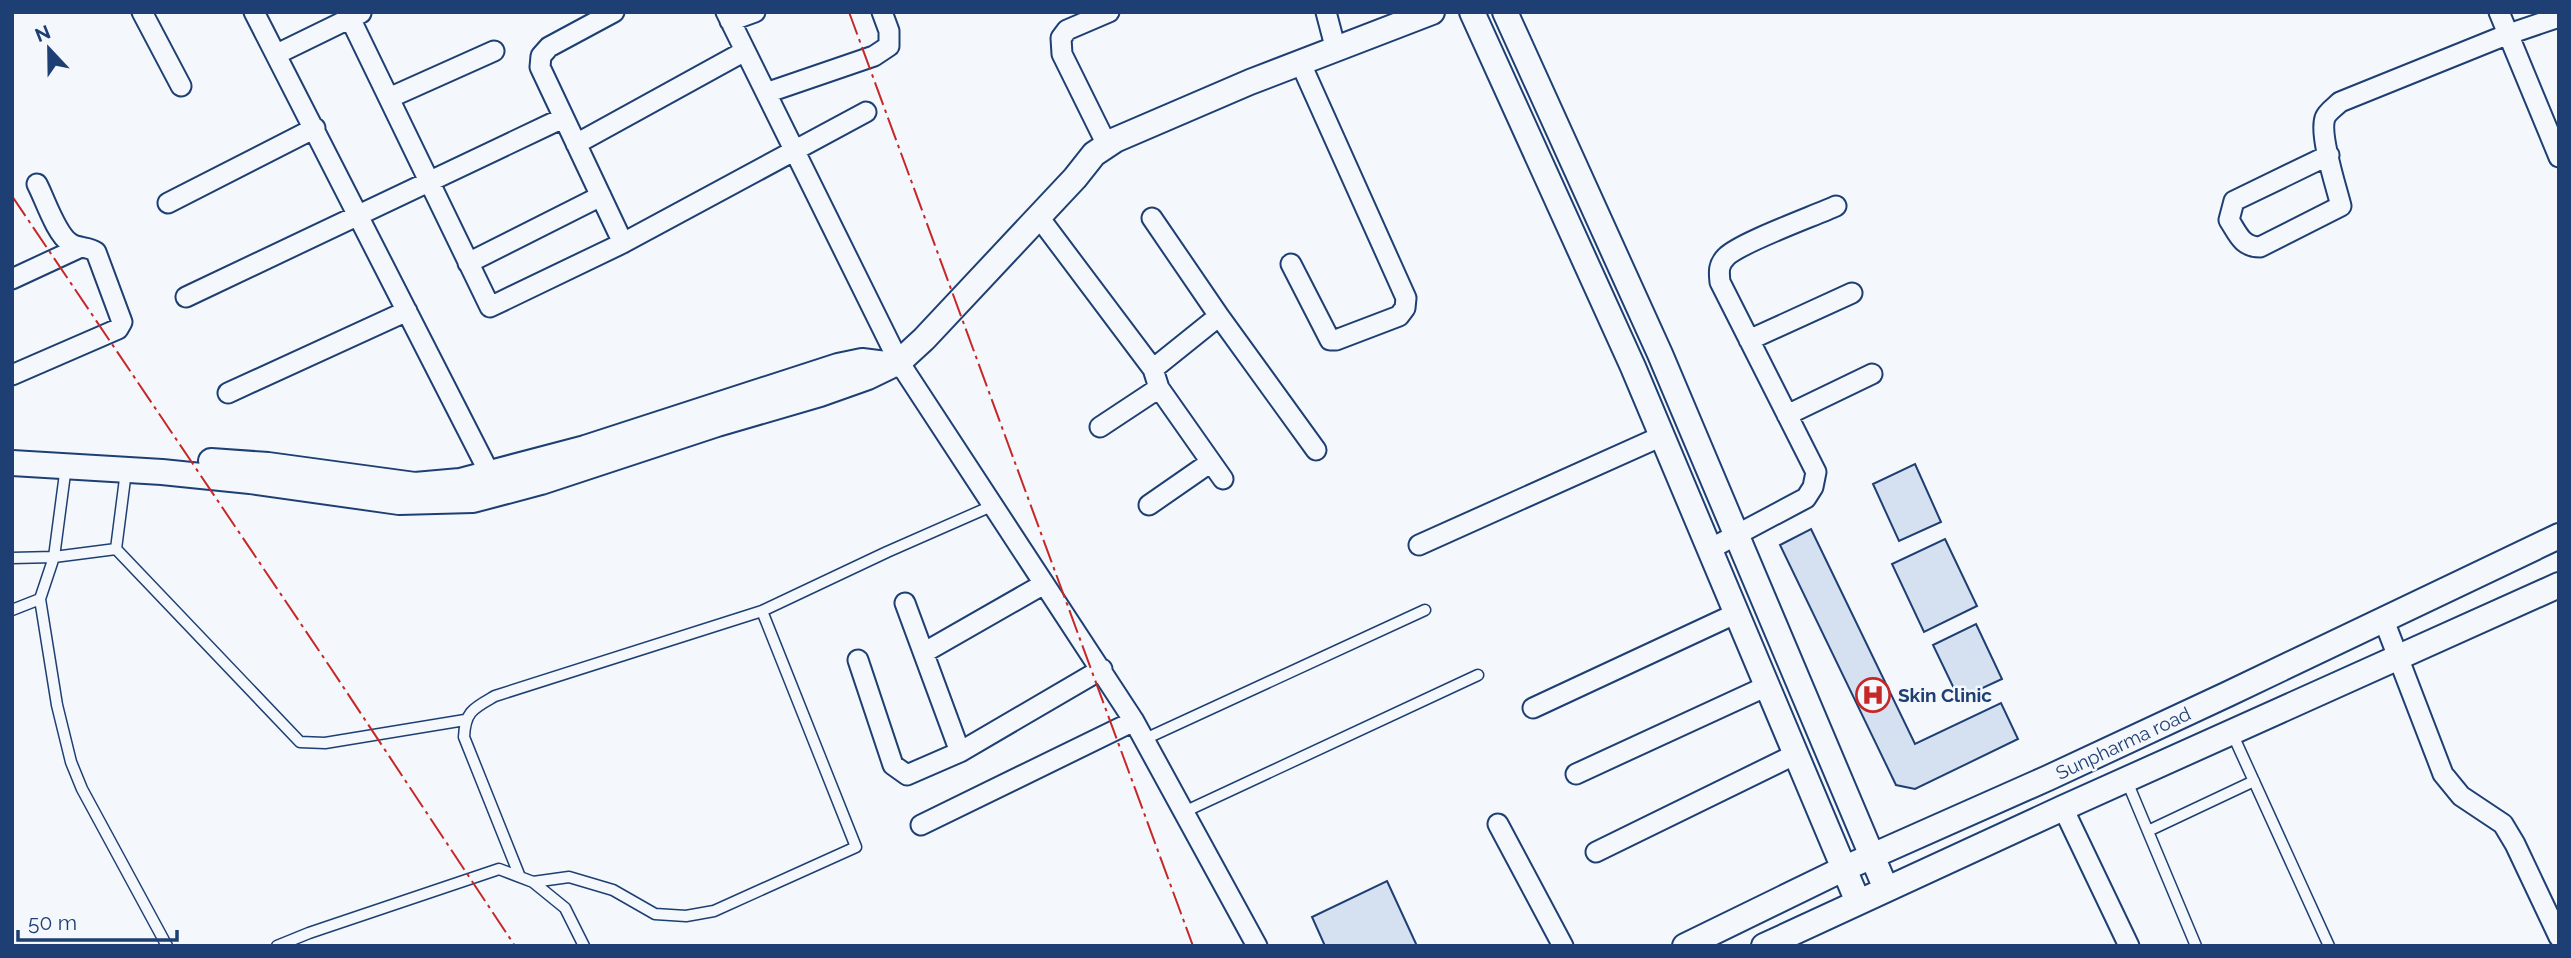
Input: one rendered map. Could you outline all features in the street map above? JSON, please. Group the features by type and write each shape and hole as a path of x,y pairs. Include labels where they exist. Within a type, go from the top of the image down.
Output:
{"street":[{"path":"142,12 181,86"},
{"path":"254,12 494,484"},
{"path":"614,12 549,47 541,56 540,67 623,243"},
{"path":"755,12 728,16 896,363 994,505 1135,721 1257,946"},
{"path":"766,93 874,55 889,46 889,31 882,12"},
{"path":"1107,145 1062,54 1061,38 1067,30 1109,12"},
{"path":"1326,12 1336,50"},
{"path":"12,446 268,465 415,485 460,481 494,484 541,482 717,424 820,394 869,377 896,363 924,339 1094,154 1107,145 1174,113 1432,12"},
{"path":"1472,12 1662,436 1858,902"},
{"path":"1505,12 1649,329 1886,889"},
{"path":"2499,12 2559,157"},
{"path":"277,54 357,15 389,98 490,307 623,243 866,112"},
{"path":"2329,155 2234,201 2229,220 2243,243 2249,247 2260,247 2341,206 2329,155 2323,131 2325,116 2340,102 2559,17"},
{"path":"389,98 494,51"},
{"path":"576,144 746,51"},
{"path":"1292,264 1330,340 1399,316 1405,308 1405,298 1301,64"},
{"path":"186,297 564,118"},
{"path":"168,203 315,128"},
{"path":"12,374 118,329 122,322 96,252 90,248 74,246 65,239 37,184"},
{"path":"468,263 601,196"},
{"path":"1710,549 1806,498 1814,487 1816,472 1720,282 1718,269 1726,256 1836,206"},
{"path":"1038,216 1153,369 1159,388 1223,479"},
{"path":"1152,218 1316,450"},
{"path":"12,279 82,247"},
{"path":"1749,340 1852,293"},
{"path":"228,393 407,311"},
{"path":"1153,369 1219,316"},
{"path":"1787,415 1872,374"},
{"path":"1100,427 1159,388"},
{"path":"1419,545 1662,436"},
{"path":"1149,505 1211,462"},
{"path":"12,463 250,481 399,502 473,500 494,484"},
{"name":"Sunpharma road","path":"1685,946 1843,869 2120,744 2559,536"},
{"path":"925,652 1044,584"},
{"name":"Sunpharma road","path":"1764,946 2126,779 2559,585"},
{"path":"905,603 960,752"},
{"path":"1533,708 1737,613"},
{"path":"2383,618 2443,774 2461,796 2503,824 2559,937"},
{"path":"858,660 893,765 907,775 960,752 1102,668"},
{"path":"1576,774 1768,686"},
{"path":"921,825 1135,721"},
{"path":"1596,852 1796,754"},
{"path":"2063,808 2129,946"},
{"path":"1498,824 1563,946"}],"lane":[{"path":"66,466 54,558 40,599 57,705 71,762 82,789 167,946"},
{"path":"116,549 126,471"},
{"path":"520,877 464,737 465,720 474,708 495,696 762,611 994,505"},
{"path":"12,558 54,558 116,549"},
{"path":"116,549 300,743 325,743 465,720"},
{"path":"12,610 40,599"},
{"path":"1144,738 1425,610"},
{"path":"533,882 569,877 613,890 655,914 686,916 714,911 856,847 762,611"},
{"path":"1184,812 1478,675"},
{"path":"2231,732 2329,946"},
{"path":"2126,779 2196,946"},
{"path":"2148,831 2254,781"},
{"path":"277,946 499,869 533,882 565,908 584,946"}],"building":[{"path":"1915,464 1941,522 1899,541 1873,484"},
{"path":"1811,529 1915,744 2001,703 2018,739 1915,789 1896,785 1780,545"},
{"path":"1945,539 1977,606 1924,632 1892,564"},
{"path":"1976,624 2002,679 1959,699 1933,645"},
{"path":"1387,881 1417,946 1325,946 1312,917"}],"power":[{"path":"849,12 1193,946"},
{"path":"12,196 515,946"}],"place":[{"name":"Skin Clinic","path":"1873,695"}]}
